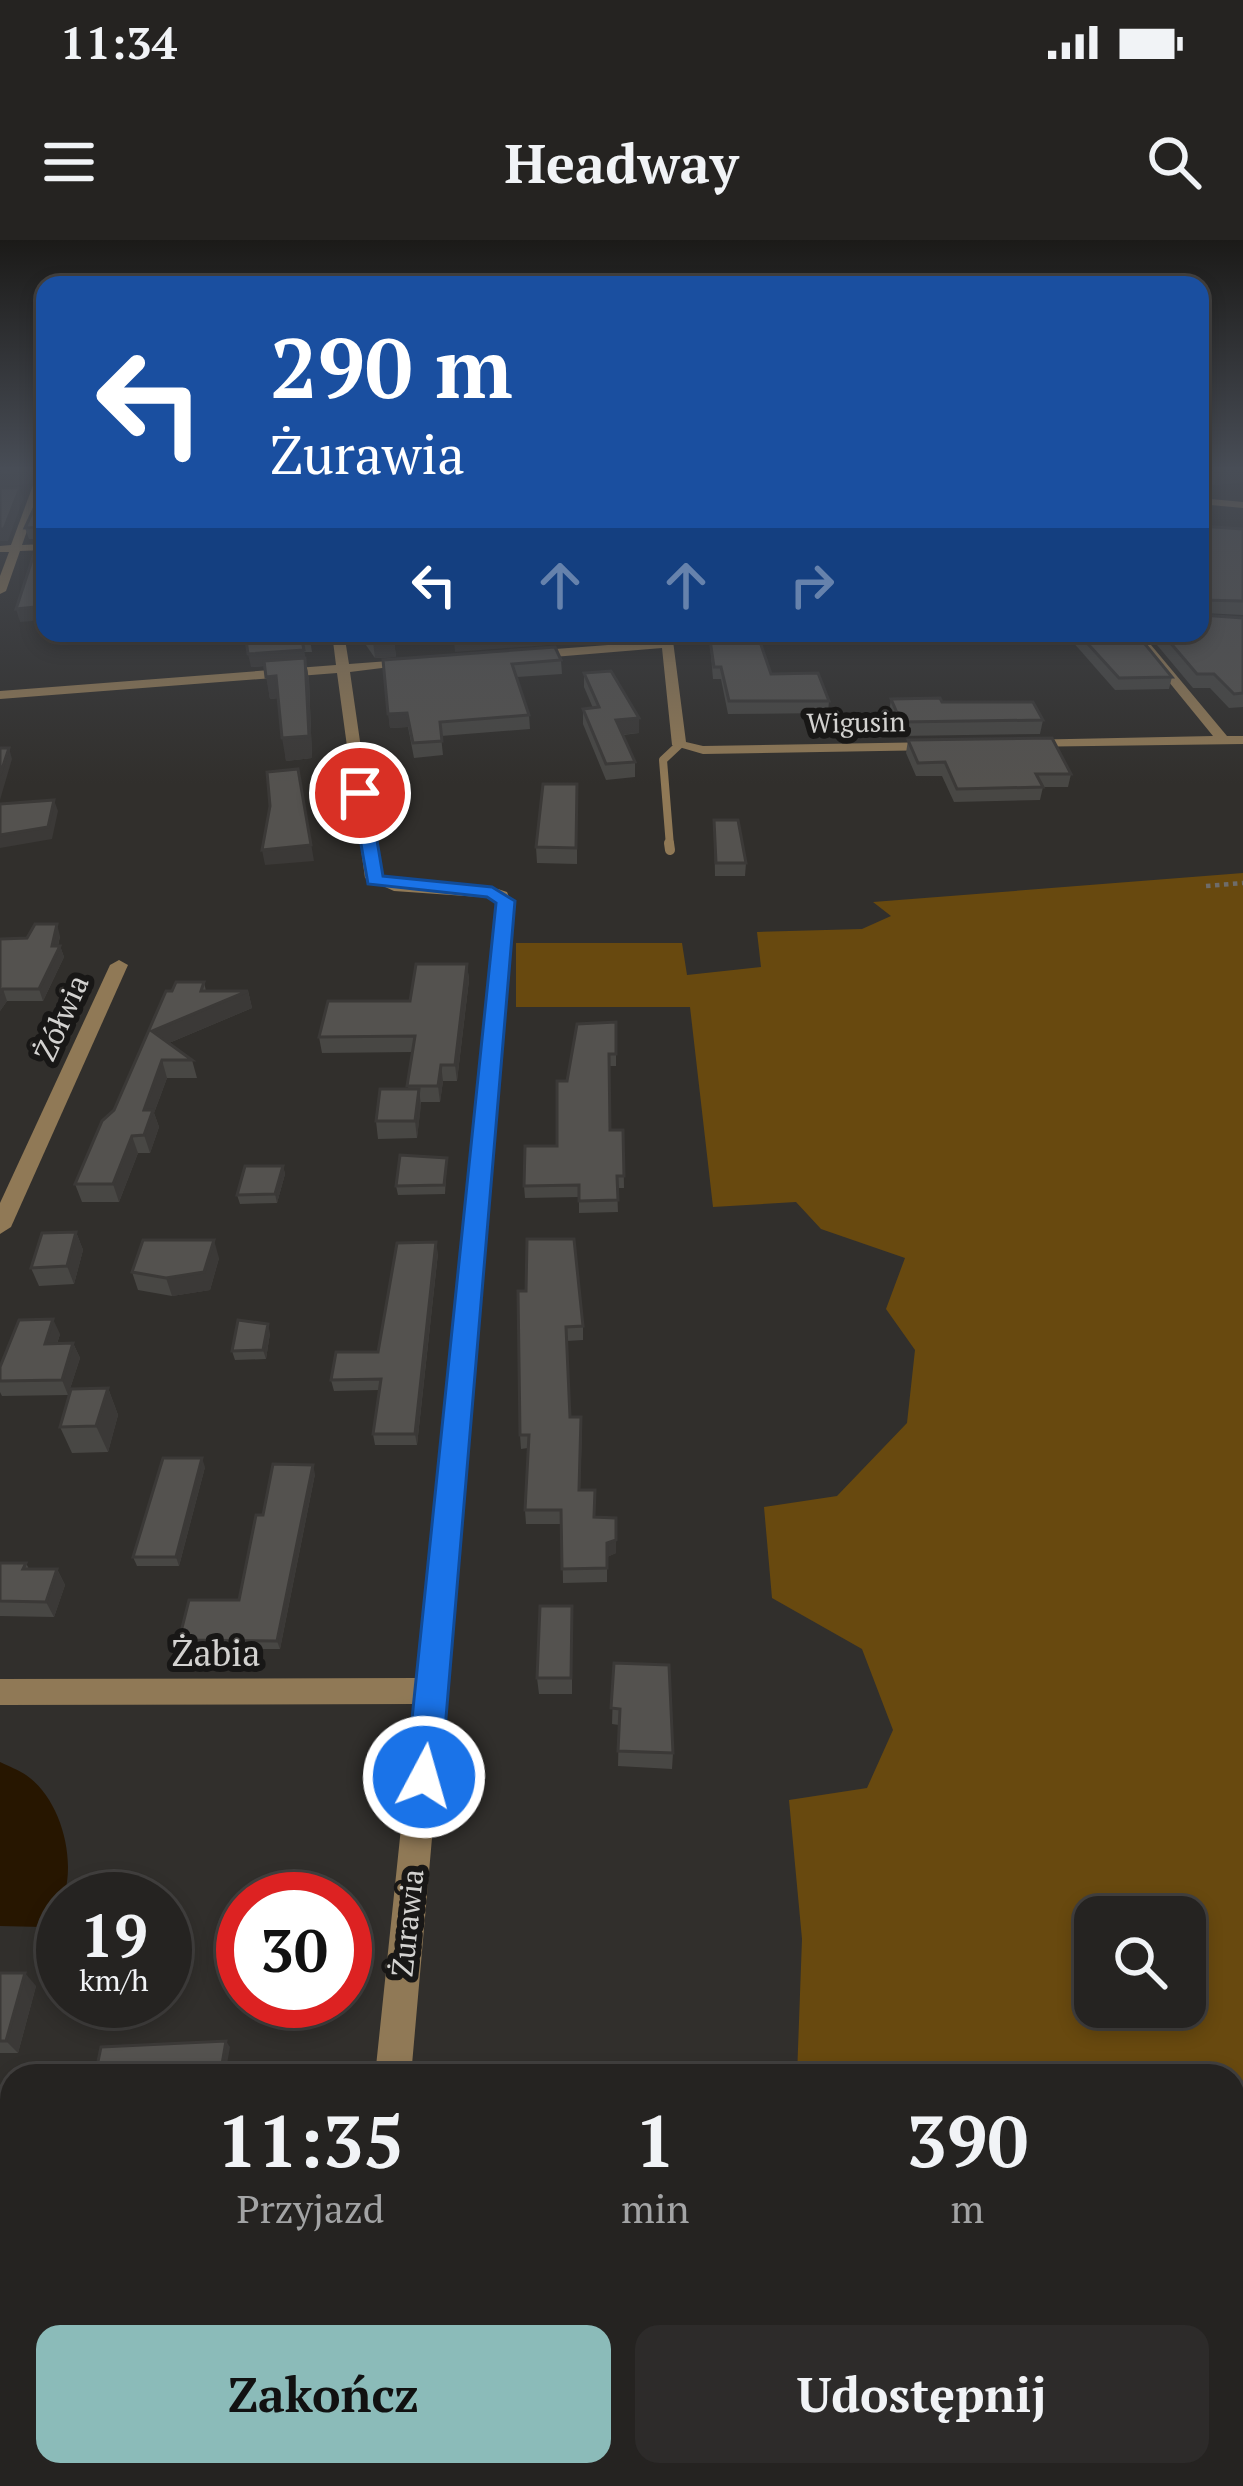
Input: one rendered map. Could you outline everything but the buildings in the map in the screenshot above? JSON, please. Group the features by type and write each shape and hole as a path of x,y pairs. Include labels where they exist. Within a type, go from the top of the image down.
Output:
{"street":[{"path":"340,642 344,669"},
{"path":"506,656 639,642"},
{"path":"667,642 682,747"},
{"path":"1142,642 1223,740"},
{"path":"0,695 436,662"},
{"name":"Żurawia","path":"344,669 371,875 384,884 501,895 506,909 394,2064"},
{"path":"1010,744 1243,740"},
{"name":"Wigusin","path":"682,747 963,745"},
{"name":"Żółwia","path":"0,1227 119,965"},
{"name":"Żabia","path":"0,1693 432,1691"}],"lane":[{"path":"670,850 663,760 682,747"}],"path":[{"path":"1206,886 1243,883"}],"shaded area":[{"path":"1243,873 1243,2064 797,2064 802,1939 789,1800 867,1788 893,1730 862,1649 772,1598 764,1507 837,1496 907,1423 915,1350 886,1309 905,1258 821,1229 796,1202 713,1207 690,1007 516,1007 516,943 682,943 687,975 761,967 757,932 862,929 891,916 873,902"},
{"path":"0,1762 23,1773 53,1806 62,1827 68,1872 36,1872 36,1927 0,1926"}],"route":[{"path":"360,793 375,880 394,886 492,892 506,901 424,1777"}]}
